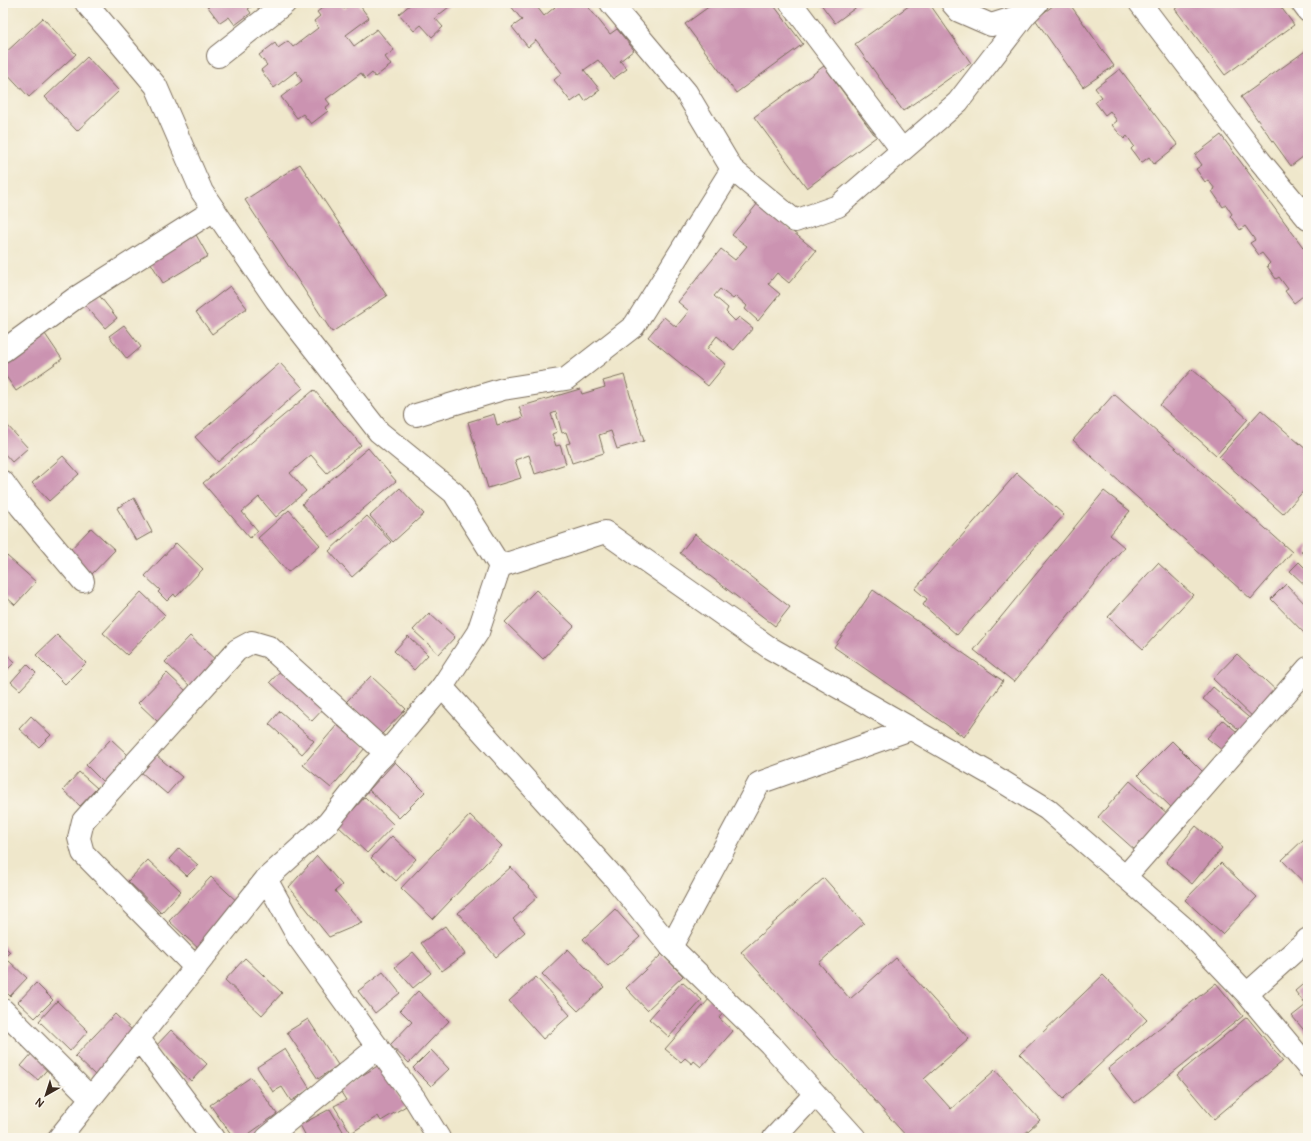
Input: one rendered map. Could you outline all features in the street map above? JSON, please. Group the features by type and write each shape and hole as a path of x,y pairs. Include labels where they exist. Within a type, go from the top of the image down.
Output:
{"street":[{"path":"86,3 156,86 202,192 276,300 379,432 454,493 500,566"},
{"path":"218,56 285,3"},
{"path":"611,3 686,92 732,169 796,221 838,206 958,102 1031,9"},
{"path":"791,3 902,150"},
{"path":"952,3 959,11 991,25 1031,9"},
{"path":"1140,3 1260,161 1308,219"},
{"path":"1302,3 1308,11"},
{"path":"416,415 503,389 566,379 634,326 732,169"},
{"path":"3,351 74,299 214,210"},
{"path":"3,482 84,581"},
{"path":"500,566 605,532 770,648 987,772 1047,809 1184,928 1247,994 1308,1067"},
{"path":"59,1138 266,879 328,824 373,766 386,753 442,687 478,632 500,566"},
{"path":"196,968 83,853 79,838 83,821 237,650 252,642 269,647 386,753"},
{"path":"1124,877 1308,668"},
{"path":"442,687 616,880 670,947 770,1044 855,1138"},
{"path":"670,947 759,783 911,729"},
{"path":"266,879 298,937 415,1099 439,1138"},
{"path":"1247,994 1308,939"},
{"path":"3,1010 91,1098"},
{"path":"139,1039 213,1138"},
{"path":"267,1138 378,1047"},
{"path":"774,1138 815,1094"}],"building":[{"path":"205,3 257,3 248,9 251,13 235,25 229,17 220,23"},
{"path":"329,3 340,3 344,9 353,3 358,3 369,18 346,35 354,46 377,29 394,50 385,57 391,65 375,77 372,73 365,79 361,73 326,99 330,104 325,108 328,111 311,124 303,114 297,118 281,97 302,81 296,71 274,88 261,70 267,65 259,55 275,43 278,48 288,41 293,47 318,28 314,21 320,16 317,12"},
{"path":"412,3 454,3 435,18 443,27 432,37 421,25 414,31 399,14"},
{"path":"513,3 534,3 544,16 555,7 551,3 585,3 610,34 617,29 634,50 620,61 627,69 613,79 598,60 584,70 600,90 585,101 581,95 571,102 554,80 562,73 536,40 528,47 512,27 522,20 510,5"},
{"path":"714,3 772,3 803,44 736,93 685,24"},
{"path":"820,3 862,3 835,23"},
{"path":"913,3 929,3 971,63 903,111 855,44"},
{"path":"1057,3 1069,3 1114,66 1083,87 1035,19"},
{"path":"1183,3 1278,3 1294,25 1225,75 1175,9"},
{"path":"43,18 76,54 29,97 3,69 3,55"},
{"path":"1308,49 1308,153 1291,166 1241,97"},
{"path":"87,57 119,91 77,131 45,97"},
{"path":"824,66 876,137 807,188 754,117"},
{"path":"1120,69 1178,145 1154,164 1149,157 1141,163 1131,149 1134,146 1127,136 1124,139 1112,125 1117,121 1110,111 1105,115 1095,102 1102,97 1095,88"},
{"path":"1221,135 1308,254 1308,303 1303,296 1294,303 1285,291 1288,289 1279,277 1276,279 1267,266 1270,263 1262,253 1259,255 1250,243 1255,240 1245,226 1240,230 1230,216 1232,214 1226,205 1223,207 1212,191 1215,189 1208,180 1205,182 1196,169 1202,165 1195,155"},
{"path":"300,164 387,296 332,332 245,200"},
{"path":"758,203 816,251 789,283 777,273 768,284 780,294 758,321 745,309 747,306 736,296 733,299 720,289 714,296 728,308 726,312 735,321 739,317 753,328 734,350 717,336 707,349 726,364 708,386 648,337 664,317 676,327 689,311 678,302 721,249 735,260 747,246 732,235"},
{"path":"195,233 208,256 163,283 149,260"},
{"path":"230,286 247,308 212,334 196,312"},
{"path":"98,294 117,318 105,328 85,305"},
{"path":"124,325 141,347 127,359 109,336"},
{"path":"41,328 62,359 16,391 3,372 3,354"},
{"path":"280,363 303,388 218,462 195,437"},
{"path":"1192,369 1248,419 1216,455 1160,405"},
{"path":"624,375 644,441 617,449 611,431 599,435 604,453 572,463 566,444 570,443 566,432 562,433 556,412 551,414 557,432 552,434 556,446 560,445 566,464 535,474 529,455 515,460 521,478 488,488 468,422 494,414 497,425 523,418 519,407 580,389 582,394 605,387 603,381"},
{"path":"314,390 361,445 327,473 311,455 290,473 306,491 276,517 259,497 242,512 258,531 250,538 203,483"},
{"path":"1114,394 1292,552 1251,599 1073,440"},
{"path":"1261,410 1308,451 1308,486 1283,514 1219,457"},
{"path":"7,425 28,448 12,462 3,452 3,429"},
{"path":"368,448 396,481 330,537 302,504"},
{"path":"63,456 79,474 49,501 32,483"},
{"path":"1017,473 1064,515 957,635 923,605 927,599 915,589"},
{"path":"400,488 424,514 393,542 370,516"},
{"path":"1104,491 1130,511 1110,535 1124,547 1014,682 974,650"},
{"path":"134,498 152,532 136,541 117,508"},
{"path":"289,510 320,545 288,572 258,538"},
{"path":"367,516 391,542 352,577 329,551"},
{"path":"91,528 115,550 91,575 67,553"},
{"path":"695,534 790,607 775,626 680,553"},
{"path":"176,543 203,569 176,597 174,594 167,601 158,592 160,590 145,576"},
{"path":"1308,544 1308,559 1301,552"},
{"path":"7,556 36,582 15,605 3,594 3,561"},
{"path":"1299,562 1308,571 1308,588 1290,571"},
{"path":"1158,563 1193,595 1143,649 1108,617"},
{"path":"1286,584 1308,607 1308,637 1271,599"},
{"path":"536,590 574,626 543,659 505,622"},
{"path":"873,590 1003,681 964,737 834,647"},
{"path":"141,592 165,615 127,655 103,633"},
{"path":"429,613 455,637 439,654 413,630"},
{"path":"57,635 86,663 65,684 36,655"},
{"path":"190,636 219,663 194,690 165,662"},
{"path":"408,636 428,655 414,670 394,651"},
{"path":"3,651 15,662 3,674"},
{"path":"1237,654 1280,694 1256,720 1213,679"},
{"path":"27,664 36,673 20,690 11,682"},
{"path":"283,668 325,707 312,721 270,682"},
{"path":"167,673 187,692 158,722 138,703"},
{"path":"371,676 406,709 381,735 346,702"},
{"path":"1213,687 1254,722 1244,734 1203,699"},
{"path":"280,711 314,741 302,754 269,724"},
{"path":"31,716 51,735 39,747 19,729"},
{"path":"1223,720 1243,737 1228,755 1207,738"},
{"path":"337,725 365,748 331,788 303,765"},
{"path":"111,739 128,755 103,782 86,765"},
{"path":"1172,741 1208,777 1174,810 1138,775"},
{"path":"150,750 182,777 167,794 135,767"},
{"path":"395,762 425,792 399,818 369,790"},
{"path":"79,772 97,788 80,806 63,790"},
{"path":"1130,781 1169,815 1136,851 1098,817"},
{"path":"365,797 394,825 367,853 338,826"},
{"path":"470,815 502,846 433,919 401,888"},
{"path":"1196,826 1222,848 1192,884 1166,862"},
{"path":"392,836 416,859 396,881 371,858"},
{"path":"1305,838 1308,840 1308,887 1282,860"},
{"path":"179,848 198,865 187,876 169,859"},
{"path":"317,856 342,885 335,891 362,923 329,937 289,887"},
{"path":"148,860 181,891 161,913 128,881"},
{"path":"1221,863 1257,897 1222,934 1185,900"},
{"path":"511,867 538,897 513,919 525,932 496,957 458,913"},
{"path":"211,877 243,907 201,951 169,921"},
{"path":"824,878 864,923 819,963 850,999 896,958 969,1039 924,1079 951,1109 995,1070 1040,1120 1020,1138 908,1138 741,952"},
{"path":"615,909 640,937 608,966 583,939"},
{"path":"445,926 465,954 442,971 421,943"},
{"path":"3,945 10,952 3,959"},
{"path":"568,949 604,987 578,1011 542,974"},
{"path":"413,952 431,973 413,988 395,967"},
{"path":"662,954 683,976 647,1010 626,988"},
{"path":"245,958 282,993 262,1015 225,980"},
{"path":"9,961 27,978 10,996 3,989 3,967"},
{"path":"383,972 400,993 375,1013 358,991"},
{"path":"1103,975 1147,1020 1063,1099 1020,1054"},
{"path":"536,977 570,1015 543,1039 509,1001"},
{"path":"1308,980 1308,1035 1292,1016 1306,1005 1295,991"},
{"path":"682,982 702,1000 669,1037 649,1019"},
{"path":"36,983 53,1000 35,1018 18,1002"},
{"path":"1216,983 1243,1016 1135,1103 1108,1069"},
{"path":"418,991 449,1021 409,1063 390,1045 412,1022 400,1010"},
{"path":"710,998 725,1011 719,1018 733,1031 701,1067 694,1061 692,1064 685,1058 681,1062 665,1049"},
{"path":"57,1001 88,1031 70,1051 39,1021"},
{"path":"115,1014 135,1033 96,1076 75,1056"},
{"path":"1247,1017 1283,1061 1214,1119 1177,1075"},
{"path":"308,1019 338,1065 318,1079 287,1032"},
{"path":"171,1030 207,1064 191,1081 155,1047"},
{"path":"285,1049 310,1089 291,1101 282,1087 273,1092 257,1067"},
{"path":"431,1050 449,1069 431,1086 413,1068"},
{"path":"34,1051 50,1066 38,1080 21,1066"},
{"path":"381,1064 406,1106 381,1121 378,1116 351,1133 334,1106 346,1100 339,1089"},
{"path":"251,1077 277,1114 243,1138 234,1138 210,1105"},
{"path":"330,1109 347,1138 307,1138 300,1125"}]}
